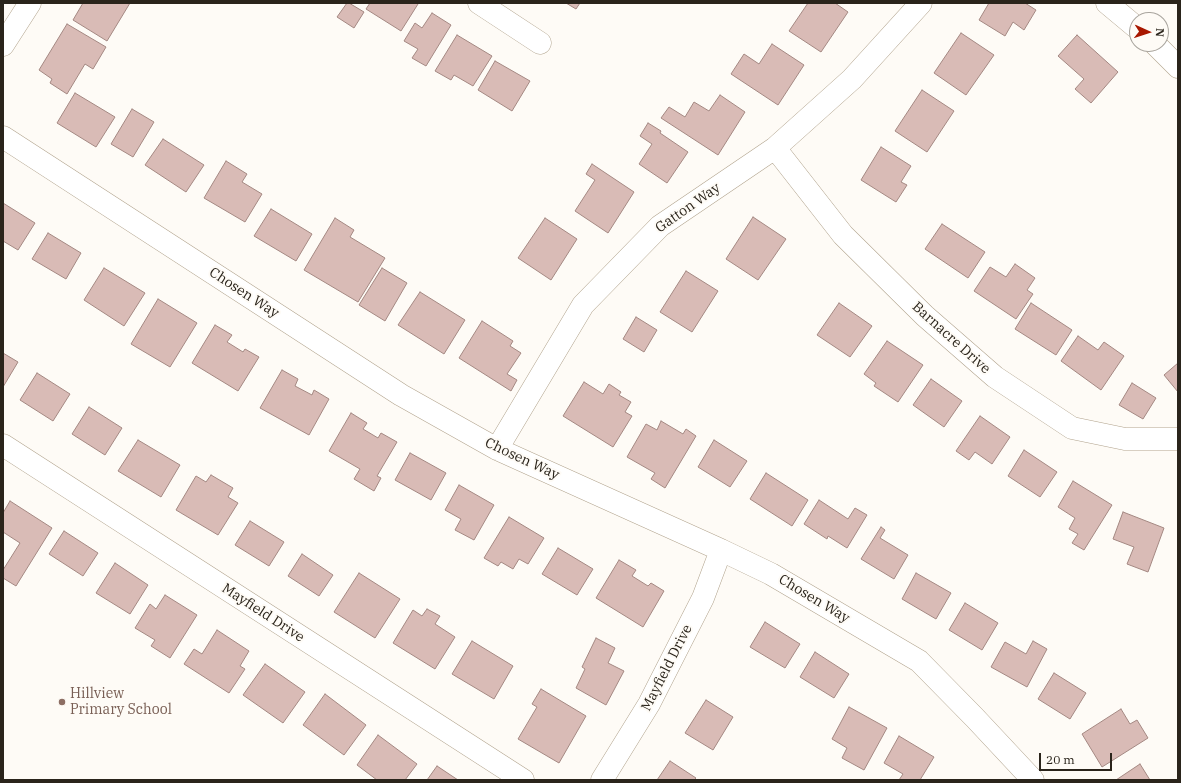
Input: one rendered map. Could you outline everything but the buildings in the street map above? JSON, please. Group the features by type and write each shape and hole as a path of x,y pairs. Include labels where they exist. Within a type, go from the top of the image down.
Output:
{"street":[{"path":"3,45 30,3"},
{"path":"479,3 540,43"},
{"name":"Gatton Way","path":"497,449 583,305 660,226 775,148 852,79 920,3"},
{"path":"1107,3 1129,21"},
{"path":"1163,52 1178,67"},
{"name":"Chosen Way","path":"3,137 401,395 497,449 771,574 919,661 1033,780"},
{"name":"Barnacre Drive","path":"775,148 844,235 925,316 994,377 1072,428 1125,439 1178,439"},
{"name":"Mayfield Drive","path":"3,445 523,780"},
{"name":"Mayfield Drive","path":"602,780 650,704 702,598 720,550"}],"place":[{"name":"Hillview Primary School","path":"62,702"}]}
